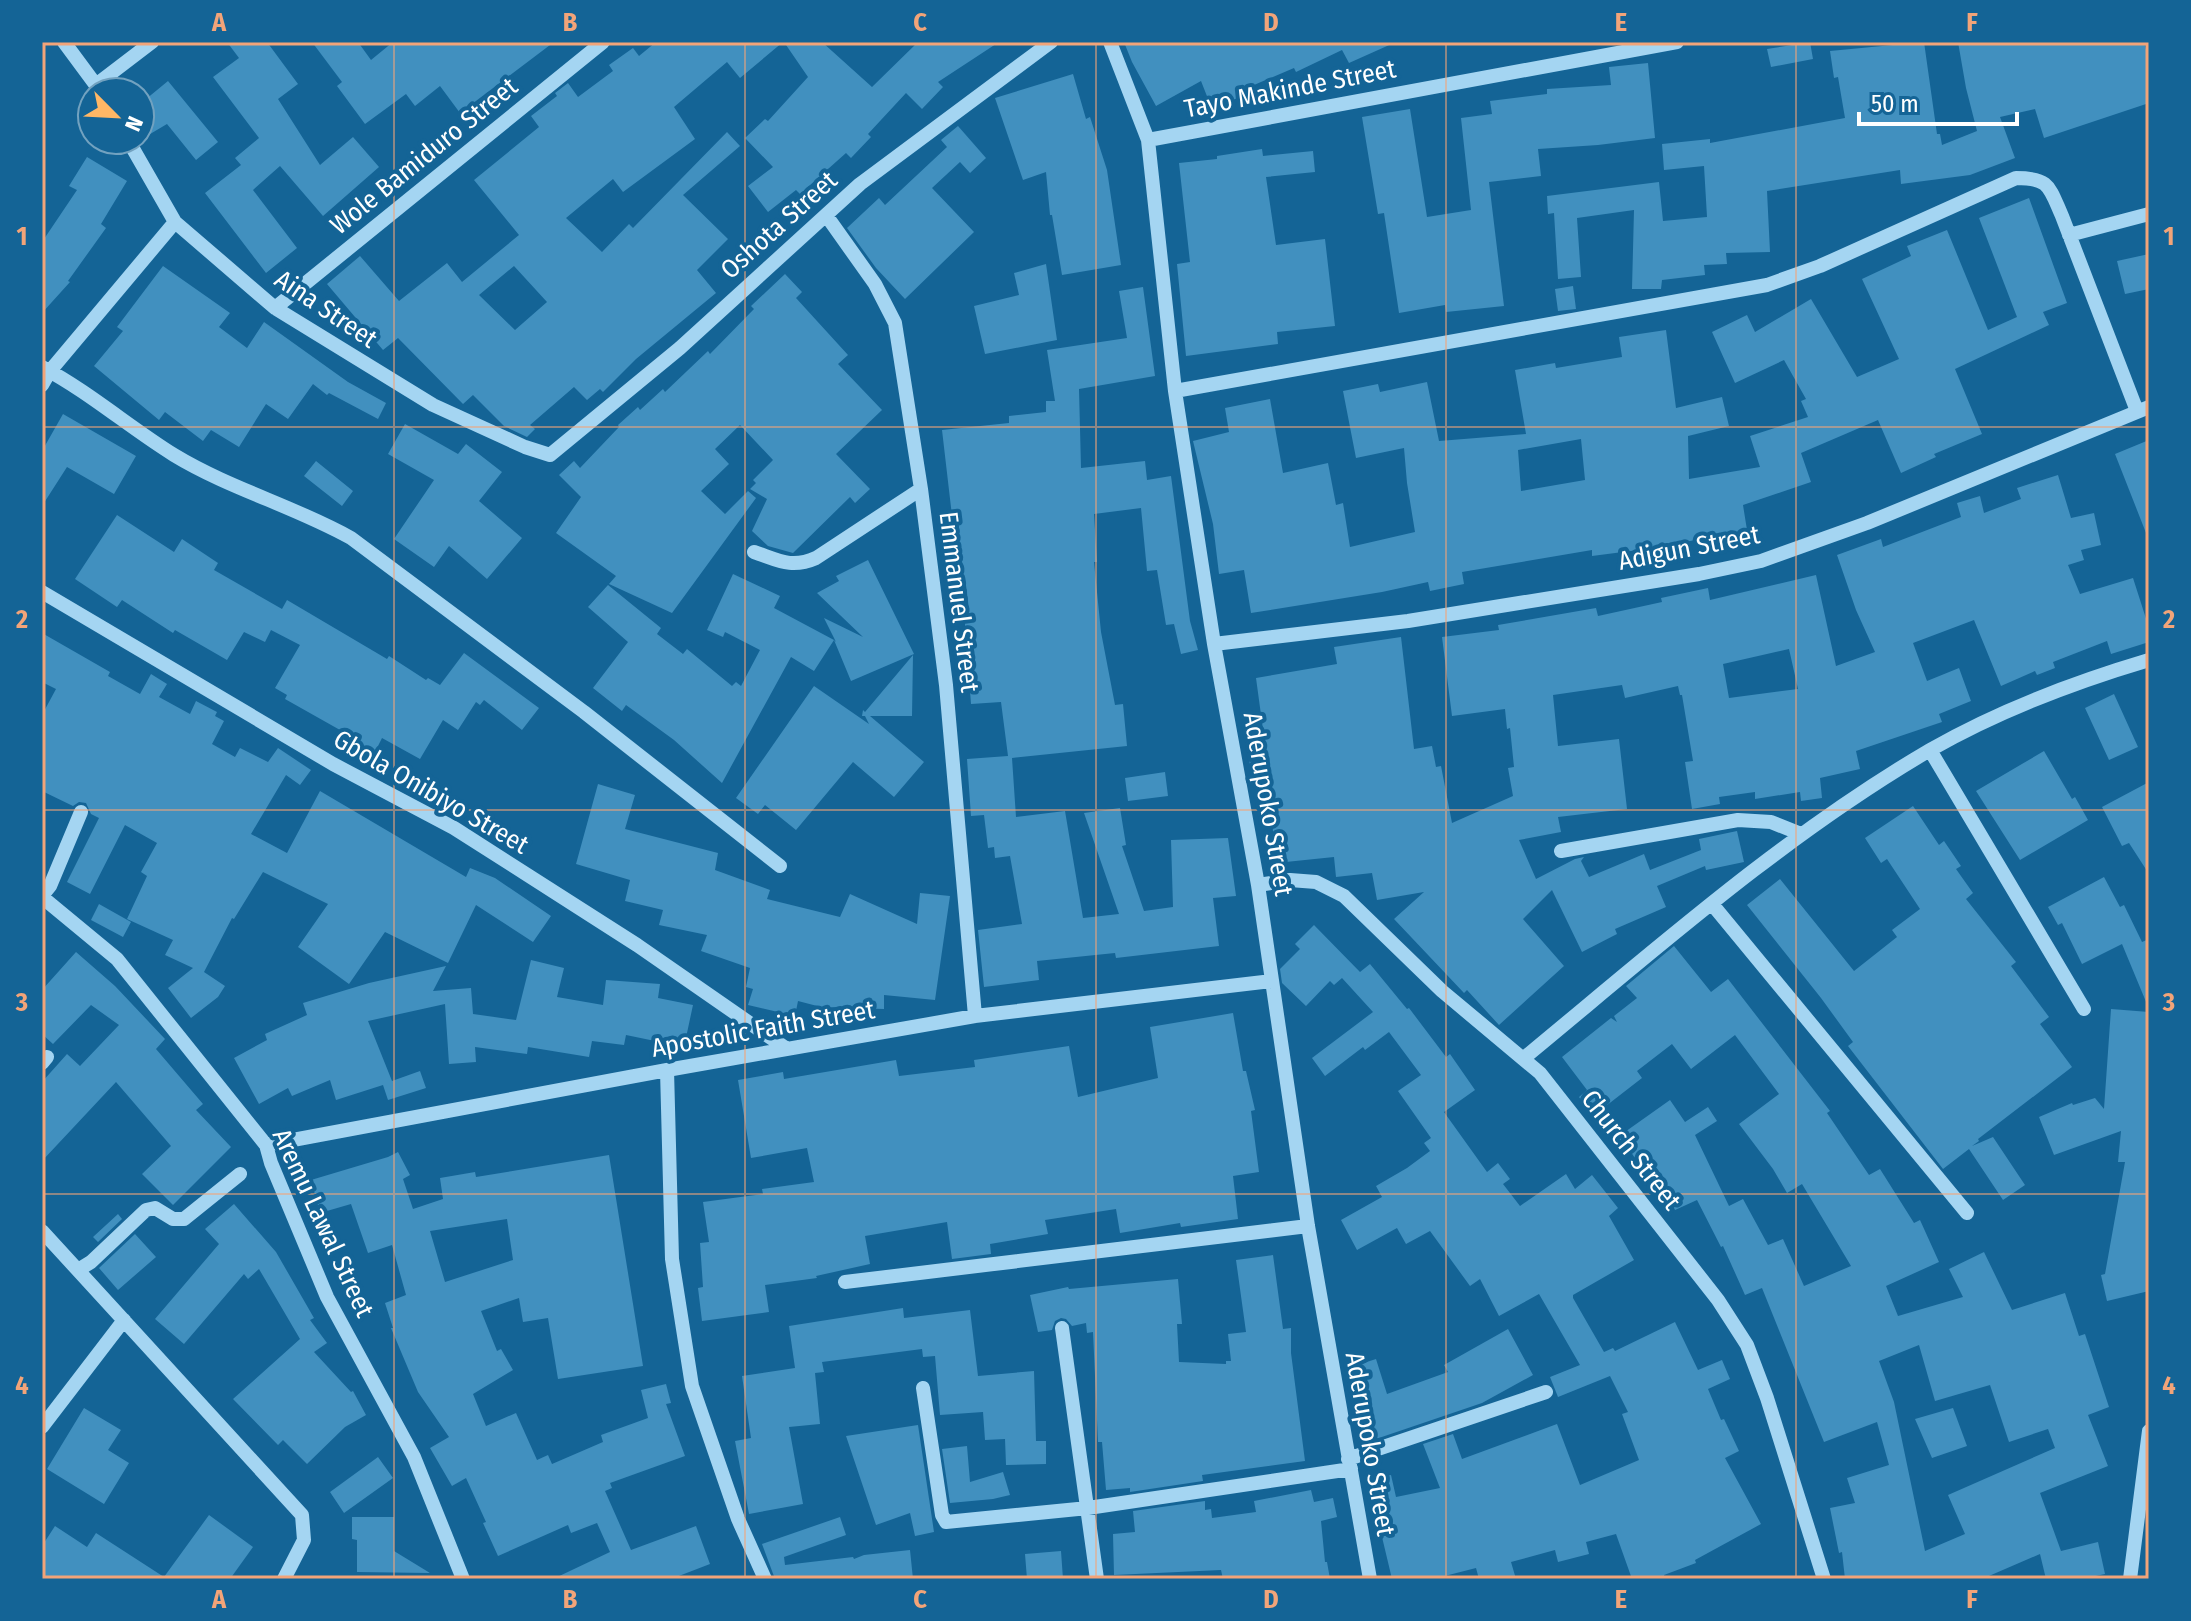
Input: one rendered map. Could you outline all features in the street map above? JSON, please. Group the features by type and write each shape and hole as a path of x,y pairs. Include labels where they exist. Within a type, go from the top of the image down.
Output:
{"street":[{"path":"64,42 90,76"},
{"path":"113,76 152,42"},
{"name":"Wole Bamiduro Street","path":"275,308 603,42"},
{"name":"Oshota Street","path":"550,455 680,348 860,184 1051,42"},
{"name":"Aderupoko Street","path":"1110,42 1148,140 1175,391 1214,644 1258,885 1308,1226 1370,1579"},
{"name":"Tayo Makinde Street","path":"1148,140 1644,45 1677,42"},
{"name":"Aina Street","path":"137,156 175,222 275,308 433,405 525,447 550,455"},
{"path":"1175,391 1767,285 1833,260 2016,178 2037,178 2050,189 2143,409"},
{"path":"2069,235 2149,214"},
{"name":"Emmanuel Street","path":"826,215 875,284 895,323 921,489 946,685 975,1016"},
{"path":"42,385 46,369 175,222"},
{"path":"46,369 175,456 254,495 310,516 351,538 584,712 780,866"},
{"name":"Adigun Street","path":"1214,644 1408,621 1699,574 1761,561 1867,523 2143,409"},
{"path":"754,552 788,564 802,564 921,489"},
{"name":"Gbola Onibiyo Street","path":"42,592 333,764 454,828 637,945 787,1049"},
{"path":"1524,1058 1801,834 1930,750 2014,709 2111,671 2149,660"},
{"path":"1930,750 2084,1009"},
{"path":"42,897 50,886 81,812"},
{"path":"1561,851 1738,820 1771,822 1801,834"},
{"name":"Church Street","path":"1258,885 1290,880 1316,882 1344,896 1442,991 1540,1073 1718,1300 1747,1345 1767,1398 1824,1579"},
{"name":"Aremu Lawal Street","path":"42,897 117,959 266,1145 327,1297 414,1457 463,1579"},
{"path":"1712,904 1967,1213"},
{"name":"Apostolic Faith Street","path":"266,1145 975,1016 1272,981"},
{"path":"667,1070 672,1259 692,1386 738,1519 765,1579"},
{"path":"78,1270 91,1262 146,1210 155,1208 173,1219 184,1219 240,1174"},
{"path":"845,1282 1308,1226"},
{"path":"42,1231 302,1515 304,1540 284,1579"},
{"path":"42,1427 124,1320"},
{"path":"1062,1328 1097,1579"},
{"path":"923,1388 942,1515 946,1522 1088,1508 1350,1464 1546,1392"},
{"path":"2130,1579 2149,1431"}],"building":[{"path":"227,42 267,42 298,84 278,99 320,165 353,137 379,167 323,216 280,166 253,190 297,248 266,273 205,193 241,165 235,158 259,138 213,77 239,58"},
{"path":"312,42 358,42 371,60 393,42 554,42 460,113 440,86 415,106 406,94 365,124 337,86 342,82"},
{"path":"656,42 783,42 740,78 727,62 674,107 695,139 623,192 613,179 566,218 602,252 629,224 633,228 727,132 740,146 683,195 728,239 697,270 716,293 636,359 603,392 600,389 587,400 574,387 530,425 535,429 527,437 504,426 473,395 463,404 398,338 383,350 327,284 360,256 399,301 447,263 462,282 519,235 474,180 539,127 531,116 568,83 578,97 613,71 609,65 633,48 639,56","holes":["514,266 547,302 515,330 479,295"]},
{"path":"784,42 822,42 872,87 918,42 999,42 938,82 943,87 922,109 906,93 868,134 871,137 851,158 846,153 800,194 796,190 768,212 748,186 773,167 745,138 765,119 768,121 808,77"},
{"path":"1124,42 1396,42 1349,63 1342,50 1296,72 1294,68 1254,85 1256,90 1212,109 1201,81 1156,106"},
{"path":"1810,42 1813,59 1771,67 1767,49"},
{"path":"1924,42 1937,134 1940,134 1942,145 1977,131 1958,42 2144,42 2149,62 2149,103 2044,138 2035,109 2000,117 2015,158 1970,175 1901,184 1900,170 1767,191 1770,252 1726,253 1727,264 1704,265 1705,275 1662,280 1661,289 1632,289 1634,210 1577,218 1581,277 1558,279 1554,213 1548,214 1547,196 1659,182 1663,221 1707,217 1704,166 1664,170 1662,144 1710,139 1710,143 1845,118 1830,51"},
{"path":"1648,63 1655,138 1538,149 1541,176 1489,182 1504,306 1446,312 1445,305 1399,313 1384,213 1378,214 1362,117 1410,109 1427,217 1471,210 1461,118 1492,114 1490,101 1547,94 1547,89 1611,85 1609,67"},
{"path":"1073,74 1086,119 1090,117 1107,170 1121,265 1062,275 1050,215 1046,172 1023,180 995,98"},
{"path":"168,81 218,142 196,160 167,124 156,131 156,91"},
{"path":"958,126 986,158 970,173 960,162 932,188 974,232 905,299 876,268 847,228 879,198 885,205 947,147 941,140"},
{"path":"1262,149 1263,156 1313,151 1315,172 1266,177 1276,245 1325,239 1335,326 1277,332 1278,344 1186,356 1177,264 1190,262 1179,163"},
{"path":"87,157 127,181 101,224 106,228 70,282 42,313 42,242 77,190 69,186"},
{"path":"2029,198 2067,303 2043,312 2049,325 1955,369 1982,434 1934,454 1936,457 1901,473 1878,420 1801,453 1811,482 1743,505 1747,530 1654,548 1592,556 1592,550 1462,572 1464,584 1430,591 1428,582 1251,613 1244,570 1219,574 1213,524 1193,441 1229,432 1225,408 1270,399 1283,473 1328,463 1336,505 1343,503 1350,547 1415,532 1404,448 1356,458 1343,391 1378,384 1380,392 1427,382 1439,441 1526,434 1515,370 1555,363 1556,368 1622,357 1619,337 1666,330 1676,408 1722,397 1729,426 1688,436 1689,479 1760,467 1750,436 1808,417 1801,401 1806,399 1784,360 1735,383 1712,332 1747,315 1755,332 1811,299 1857,377 1899,359 1862,279 1911,256 1907,246 1947,230 1988,330 2017,317 1979,218","holes":["1581,439 1585,480 1521,491 1518,450"]},
{"path":"2149,254 2149,289 2125,294 2117,261"},
{"path":"1046,264 1057,340 985,354 974,306 1019,295 1014,273"},
{"path":"163,266 230,313 219,327 247,348 264,322 348,382 386,403 378,419 329,393 327,395 313,384 288,419 266,404 239,447 211,430 203,441 165,412 159,420 94,366 123,331 117,327"},
{"path":"785,274 802,292 796,298 848,355 838,364 882,410 836,454 870,489 855,503 850,497 793,553 768,546 752,531 767,499 750,489 756,483 753,480 773,460 740,425 715,449 729,464 701,491 725,514 748,491 756,498 672,613 609,584 616,576 556,533 581,497 559,475 574,461 580,468 638,407 640,410 663,389 665,392 708,351 710,354 754,309 751,306"},
{"path":"1573,286 1576,309 1558,311 1555,289"},
{"path":"1143,287 1155,376 1079,389 1081,468 1145,461 1147,480 1171,476 1190,621 1198,650 1181,654 1174,624 1166,625 1157,570 1147,571 1141,508 1094,514 1097,562 1094,562 1101,632 1115,705 1123,704 1127,746 1012,758 1016,817 1065,811 1083,918 1119,914 1084,813 1120,808 1126,845 1122,846 1144,911 1173,907 1171,840 1228,838 1236,896 1213,898 1219,946 1116,958 1115,953 1037,961 1039,980 984,987 978,930 1022,924 1010,856 995,858 994,847 988,848 984,815 971,816 967,759 1008,756 1001,702 971,704 964,611 969,610 965,577 955,578 951,534 954,533 942,430 1009,423 1009,416 1046,412 1046,401 1055,401 1047,350 1127,338 1119,291"},
{"path":"63,414 136,456 114,494 67,467 42,506 42,451"},
{"path":"405,424 458,454 466,444 502,472 479,501 522,538 487,579 449,546 434,567 394,539 434,480 388,454"},
{"path":"2149,440 2149,538 2148,538 2115,454"},
{"path":"316,461 353,491 342,506 304,476"},
{"path":"2058,475 2071,518 2094,513 2101,545 2081,550 2084,560 2068,565 2080,594 2133,578 2149,628 2149,642 2111,654 2107,641 2053,662 2055,668 2037,675 2035,671 2001,686 1974,620 1913,643 1927,681 1959,668 1971,701 1939,714 1942,722 1856,751 1860,769 1820,778 1822,798 1801,801 1800,792 1755,799 1755,792 1719,797 1720,804 1692,809 1685,762 1693,761 1678,686 1625,698 1622,685 1553,695 1558,746 1619,739 1627,809 1558,817 1561,832 1519,840 1536,879 1584,857 1581,861 1589,877 1644,854 1650,870 1701,850 1699,839 1737,831 1744,862 1706,870 1705,866 1657,886 1666,907 1615,929 1617,934 1582,952 1552,890 1523,919 1564,966 1499,1025 1394,919 1424,892 1377,900 1372,873 1336,877 1334,857 1276,863 1267,769 1251,771 1246,740 1264,737 1256,678 1337,664 1334,647 1401,637 1414,749 1432,746 1436,767 1441,766 1452,823 1513,796 1508,768 1514,767 1505,709 1452,716 1442,637 1499,630 1498,625 1596,608 1598,616 1708,588 1710,600 1816,575 1836,666 1875,652 1837,555 1881,539 1883,547 1961,517 1957,503 1980,496 1984,513 2021,499 2017,488","holes":["1789,649 1798,689 1729,698 1723,664"]},
{"path":"117,515 174,552 182,539 218,563 214,570 282,609 287,600 426,680 428,678 440,685 464,653 539,708 522,730 484,700 480,705 476,702 458,730 443,720 420,759 382,738 372,758 335,739 340,730 285,699 287,695 275,688 300,645 271,630 265,642 244,632 227,660 175,630 173,633 122,600 117,607 75,579"},
{"path":"868,560 914,654 851,681 824,618 863,637 817,593 839,581 836,576"},
{"path":"733,574 780,596 774,608 834,640 814,671 791,657 722,783 674,740 626,705 622,711 593,688 628,642 588,607 608,585 661,628 657,634 683,654 687,649 732,686 736,682 741,686 760,650 725,632 723,637 707,630"},
{"path":"42,633 110,672 108,676 140,694 151,674 167,684 159,697 190,714 196,701 217,712 215,716 224,721 212,744 235,757 240,748 268,762 278,748 311,770 300,785 286,775 251,834 287,853 320,791 466,877 470,868 495,878 551,916 533,942 476,905 448,963 385,932 349,984 298,947 328,904 263,872 232,918 204,972 225,986 218,997 191,1018 168,988 193,968 165,955 173,940 127,919 147,876 141,872 157,843 125,825 90,894 67,882 99,818 91,814 86,803 79,802 73,806 42,791 42,715 56,689 42,682"},
{"path":"913,655 912,716 870,716 924,762 894,797 853,762 796,830 765,805 758,814 736,798 814,686 869,724 862,716 863,710 865,712"},
{"path":"2114,694 2138,747 2109,760 2085,708"},
{"path":"2044,751 2088,820 2020,860 1976,791"},
{"path":"1165,772 1168,796 1128,801 1125,778"},
{"path":"2149,782 2149,874 2129,843 2122,846 2102,807"},
{"path":"598,784 635,795 625,829 718,853 715,870 770,890 767,899 840,917 850,894 917,924 920,893 950,896 935,1000 884,995 884,1009 821,1007 798,1001 795,1016 748,1005 753,989 746,987 750,968 701,951 707,935 659,925 663,910 625,901 630,880 576,864"},
{"path":"1913,806 1939,845 1944,841 1961,866 1956,869 1973,893 1966,899 2016,962 2011,966 2049,1017 2040,1024 2072,1067 1972,1146 1993,1137 2025,1185 2003,1200 1969,1149 1943,1169 1848,1046 1853,1042 1821,998 1747,905 1780,879 1854,971 1897,937 1892,930 1920,909 1887,859 1881,863 1865,838"},
{"path":"2104,877 2120,907 2124,905 2142,942 2149,939 2149,1009 2122,944 2082,964 2062,923 2058,925 2048,907"},
{"path":"99,904 131,922 123,937 91,920"},
{"path":"1314,925 1360,972 1370,964 1446,1057 1450,1054 1475,1090 1444,1112 1487,1172 1498,1163 1510,1179 1503,1184 1520,1206 1566,1174 1575,1189 1592,1175 1618,1208 1609,1216 1634,1260 1573,1295 1573,1298 1604,1352 1613,1348 1615,1351 1675,1322 1698,1370 1722,1360 1730,1379 1708,1389 1739,1451 1725,1458 1761,1524 1695,1560 1696,1563 1664,1575 1665,1579 1632,1579 1616,1534 1586,1542 1589,1554 1558,1562 1555,1550 1511,1562 1516,1579 1479,1579 1476,1568 1433,1579 1392,1579 1367,1480 1391,1475 1396,1497 1440,1488 1423,1444 1453,1434 1462,1459 1557,1424 1580,1485 1639,1460 1622,1414 1628,1412 1610,1376 1558,1397 1550,1377 1580,1365 1539,1294 1499,1316 1480,1279 1470,1286 1430,1231 1406,1244 1397,1228 1357,1250 1341,1220 1382,1197 1376,1186 1430,1151 1424,1143 1431,1138 1398,1091 1421,1075 1389,1032 1325,1076 1312,1058 1373,1012 1342,978 1334,985 1330,981 1306,1006 1282,983 1280,969 1300,949 1295,944"},
{"path":"1674,946 1711,992 1728,979 1830,1111 1827,1113 1869,1175 1880,1169 1914,1223 1920,1220 1939,1262 1886,1286 1898,1316 1963,1297 1949,1269 1984,1252 2012,1310 2065,1293 2079,1336 2085,1334 2109,1407 2088,1415 2108,1466 2040,1493 2061,1551 2098,1542 2105,1574 2081,1579 2046,1579 2040,1554 1982,1579 1845,1579 1842,1552 1839,1553 1830,1508 1855,1503 1847,1478 1889,1465 1877,1422 1824,1442 1762,1288 1745,1295 1723,1246 1697,1200 1675,1210 1652,1163 1642,1169 1629,1149 1625,1152 1615,1139 1670,1100 1685,1122 1708,1107 1717,1121 1695,1135 1729,1206 1743,1199 1768,1245 1783,1239 1804,1286 1851,1266 1802,1184 1787,1193 1739,1124 1779,1094 1735,1035 1691,1069 1672,1044 1637,1071 1642,1078 1593,1116 1579,1097 1587,1090 1562,1057 1611,1018 1617,1022 1614,1016 1637,998 1626,986","holes":["1919,1345 1935,1401 1990,1385 2009,1442 2048,1429 2055,1448 1948,1495 1965,1534 1925,1551 1894,1402 1879,1361"]},
{"path":"76,952 115,986 165,1039 156,1049 203,1104 196,1110 231,1147 173,1205 142,1174 171,1146 116,1082 42,1161 42,1082 67,1054 80,1066 119,1025 91,1005 53,1044 42,1034 42,990"},
{"path":"531,960 564,968 557,997 603,1005 606,980 660,984 658,998 693,1005 684,1047 626,1035 624,1045 592,1041 589,1057 528,1047 527,1054 475,1047 476,1062 449,1064 445,1004 368,1021 392,1081 420,1071 426,1088 388,1100 383,1085 336,1100 330,1080 292,1096 288,1088 259,1104 234,1058 267,1040 265,1034 307,1015 303,1003 369,983 446,966 433,991 471,988 473,1014 516,1020"},
{"path":"2111,1009 2149,1012 2149,1291 2107,1301 2101,1275 2105,1274 2125,1162 2118,1162 2121,1131 2054,1155 2039,1117 2072,1103 2095,1098 2104,1109"},
{"path":"1233,1013 1243,1071 1246,1071 1255,1110 1251,1111 1259,1172 1233,1176 1238,1219 1181,1227 1180,1223 1120,1233 1116,1209 1045,1220 1048,1234 990,1244 991,1254 952,1259 947,1222 865,1236 870,1264 817,1278 765,1285 769,1312 702,1321 698,1288 703,1287 700,1243 709,1242 703,1202 763,1194 762,1189 814,1182 807,1148 751,1158 738,1080 783,1072 784,1079 896,1060 899,1076 975,1067 974,1060 1069,1046 1078,1097 1158,1078 1150,1027"},
{"path":"398,1152 410,1175 403,1179 413,1209 443,1199 440,1178 475,1172 476,1177 609,1155 643,1366 558,1379 548,1318 523,1322 519,1298 481,1311 497,1351 501,1349 513,1370 473,1394 486,1426 516,1413 537,1460 548,1455 552,1464 603,1442 601,1435 648,1418 641,1390 666,1384 671,1403 666,1404 685,1456 610,1483 612,1488 605,1491 631,1550 696,1526 710,1564 671,1579 553,1579 610,1552 597,1523 571,1533 568,1525 498,1556 466,1478 452,1486 430,1448 449,1437 418,1392 391,1328 385,1303 406,1295 392,1245 368,1253 351,1204 320,1213 311,1180","holes":["507,1219 513,1260 445,1282 430,1231"]},
{"path":"234,1204 276,1252 314,1318 310,1320 327,1343 314,1352 353,1391 366,1415 345,1427 307,1464 283,1440 278,1445 233,1399 300,1339 259,1269 248,1279 244,1274 184,1344 155,1319 219,1244 205,1229"},
{"path":"118,1214 122,1219 98,1242 93,1237"},
{"path":"135,1234 156,1257 118,1290 99,1268"},
{"path":"1273,1255 1283,1329 1291,1328 1291,1353 1305,1461 1202,1475 1203,1481 1130,1492 1130,1488 1106,1490 1102,1442 1098,1442 1093,1332 1087,1333 1086,1323 1072,1326 1061,1318 1055,1321 1052,1330 1038,1332 1030,1295 1068,1287 1178,1279 1182,1324 1177,1324 1179,1362 1226,1364 1226,1361 1231,1361 1228,1334 1246,1332 1236,1260"},
{"path":"903,1308 904,1318 970,1310 978,1376 1034,1371 1036,1441 1046,1441 1046,1464 1006,1465 1005,1439 985,1440 983,1412 940,1415 935,1356 923,1357 922,1349 822,1362 824,1372 815,1373 820,1424 789,1427 803,1504 749,1514 735,1441 751,1438 742,1376 795,1368 789,1326"},
{"path":"1508,1329 1533,1375 1482,1403 1370,1441 1348,1368 1376,1359 1387,1394 1448,1372 1444,1365"},
{"path":"84,1408 121,1430 108,1450 129,1463 104,1504 47,1469"},
{"path":"1953,1408 1967,1446 1932,1458 1915,1419"},
{"path":"918,1425 934,1532 915,1536 910,1513 876,1525 846,1436"},
{"path":"967,1446 970,1482 1003,1472 1010,1495 950,1503 942,1449"},
{"path":"378,1457 393,1478 344,1513 330,1492"},
{"path":"1311,1490 1314,1502 1333,1498 1337,1517 1321,1521 1330,1579 1223,1579 1221,1570 1114,1575 1113,1534 1135,1532 1133,1511 1205,1501 1205,1510 1211,1509 1212,1518 1256,1512 1254,1501"},
{"path":"209,1515 253,1547 230,1579 42,1579 42,1546 55,1526 87,1547 96,1533 164,1577"},
{"path":"352,1517 394,1517 394,1551 430,1573 357,1572 357,1540 352,1539"},
{"path":"840,1517 846,1535 784,1557 785,1565 910,1550 913,1579 775,1579 762,1544"},
{"path":"1061,1551 1063,1579 1027,1579 1025,1554"}]}
